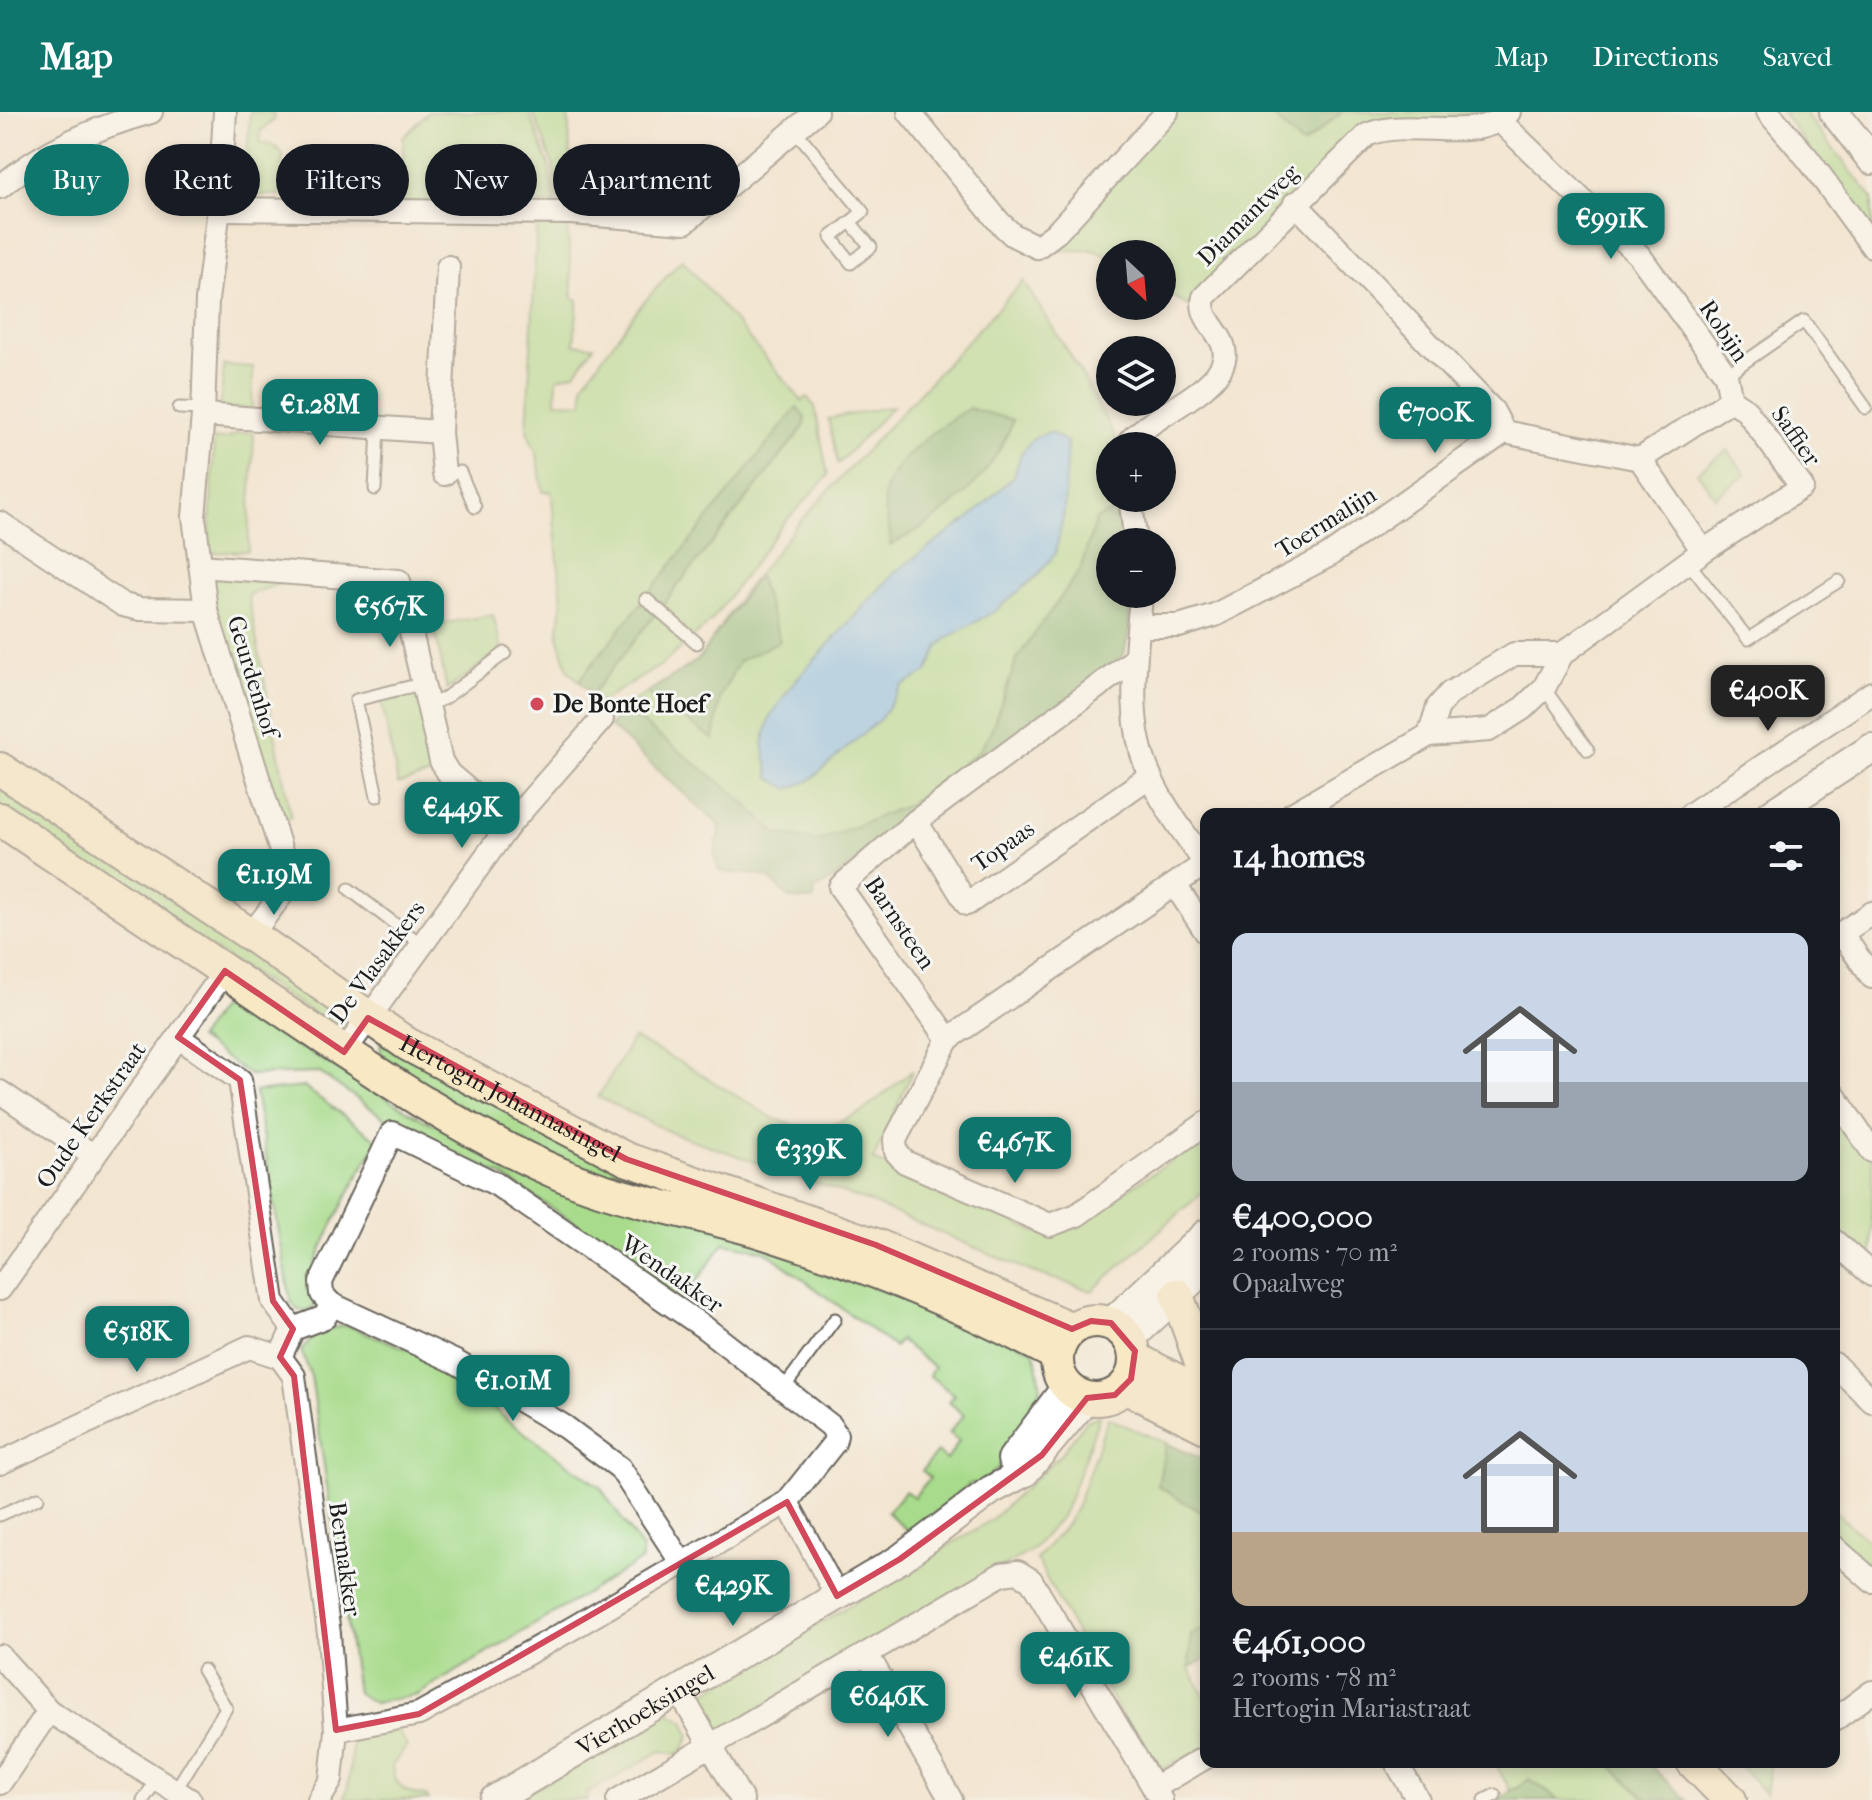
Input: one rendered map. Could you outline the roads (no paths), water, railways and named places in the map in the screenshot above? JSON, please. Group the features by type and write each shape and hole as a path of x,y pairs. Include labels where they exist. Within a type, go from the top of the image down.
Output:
{"main road":[{"name":"Hertogin Johannasingel","path":"0,769 251,935 407,1044 626,1159 876,1245 1064,1342"},
{"name":"Hertogin Johannasingel","path":"0,819 411,1097 487,1140 562,1175 648,1204 767,1233 872,1269 977,1314 1064,1342"},
{"path":"1177,1295 1200,1360"},
{"path":"1126,1352 1106,1398 1077,1392 1058,1370 1064,1342 1091,1321 1126,1352 1200,1421"},
{"path":"1126,1352 1200,1393"},
{"path":"1699,1768 1730,1800"}],"street":[{"path":"0,187 31,161 103,126 151,112"},
{"name":"Geurdenhof","path":"223,144 225,112"},
{"path":"260,209 571,213 685,222 816,112"},
{"path":"909,112 999,222 1013,235 1037,247 1057,232 1167,112"},
{"path":"1768,112 1809,160 1872,246"},
{"path":"1834,112 1872,160"},
{"name":"Diamantweg","path":"1139,432 1178,408 1218,372 1225,359 1222,342 1205,317 1202,306 1204,297 1295,203 1367,135 1385,127 1485,128 1505,117"},
{"name":"Robijn","path":"1505,117 1639,255 1726,375 1731,400"},
{"path":"1295,203 1493,411 1504,432 1640,459 1731,400"},
{"name":"Geurdenhof","path":"218,216 207,300 203,412 194,517 206,610 285,864 288,886 251,935"},
{"path":"444,474 440,432 448,267"},
{"name":"Saffier","path":"1695,556 1802,487 1745,409 1731,400"},
{"path":"203,412 440,432"},
{"name":"Toermalijn","path":"1139,626 1179,626 1215,615 1328,556 1504,432"},
{"path":"1302,808 1429,735 1489,730 1522,709 1544,688 1562,654 1695,556 1640,459"},
{"path":"0,523 123,605 140,609 206,610"},
{"path":"200,566 399,581 441,761 449,774 509,825"},
{"path":"1140,608 1135,659 1138,744 1150,776 1200,855"},
{"path":"1429,735 1438,707 1450,693 1514,654 1562,654"},
{"name":"Barnsteen","path":"948,1039 840,887 916,821 1135,659"},
{"path":"1700,808 1872,693"},
{"name":"De Vlasakkers","path":"344,1052 509,825 602,719"},
{"path":"1831,773 1872,738"},
{"path":"1780,808 1872,748"},
{"name":"Topaas","path":"916,821 967,904 1150,776"},
{"path":"1200,868 948,1039 895,1140 896,1152 905,1162 1050,1225 1077,1215 1200,1127"},
{"path":"1175,885 1200,923"},
{"path":"1840,934 1872,913"},
{"path":"1840,940 1872,977"},
{"name":"Oude Kerkstraat","path":"0,1289 225,971"},
{"path":"178,1037 240,1080 273,1301 293,1329"},
{"path":"0,1092 94,1156"},
{"path":"1840,1104 1872,1151"},
{"name":"Wendakker","path":"331,1304 322,1294 321,1282 392,1133 496,1184 705,1328 831,1426 836,1435 834,1443 787,1502 419,1714 336,1730"},
{"path":"1126,1352 1200,1243"},
{"path":"1840,1246 1872,1275"},
{"path":"1126,1352 1200,1273"},
{"path":"0,1463 249,1347 280,1357 293,1329 325,1317 331,1304 456,1362 587,1443 620,1468 681,1562"},
{"name":"Bermakker","path":"280,1357 294,1376 329,1634 336,1730 331,1780 319,1800"},
{"path":"1840,1370 1872,1401"},
{"name":"Vierhoeksingel","path":"496,1799 900,1559 991,1490 1004,1468 1077,1392"},
{"path":"787,1502 837,1596"},
{"path":"1840,1552 1872,1581"},
{"path":"618,1800 1002,1574 1018,1572 1031,1580 1157,1794 1200,1762"},
{"path":"867,1654 951,1800"},
{"path":"0,1656 49,1711 174,1790"},
{"path":"679,1691 742,1800"},
{"path":"1840,1716 1872,1692"},
{"path":"0,1783 49,1711"},
{"path":"1399,1768 1418,1800"}],"lane":[{"path":"795,130 863,212 850,222"},
{"path":"1726,375 1804,321 1866,408"},
{"path":"179,408 203,412"},
{"path":"375,489 378,428"},
{"path":"444,474 460,472 475,507"},
{"path":"1695,556 1748,639 1839,581"},
{"path":"646,599 697,643"},
{"path":"377,796 356,700 424,695 445,698 505,653"},
{"path":"1544,688 1588,750"},
{"path":"349,889 421,944"},
{"path":"783,1389 835,1319"},
{"path":"0,1515 38,1498"},
{"path":"143,1800 174,1790 226,1708 203,1670"}],"water":[{"path":"1050,432 1067,442 1064,513 1055,554 1037,576 995,611 939,646 927,672 902,686 881,718 809,781 789,789 770,778 763,743 770,717 794,682 895,572 972,516 1014,476 1021,454 1033,438"}],"place":[{"name":"De Bonte Hoef","path":"537,704"}]}
